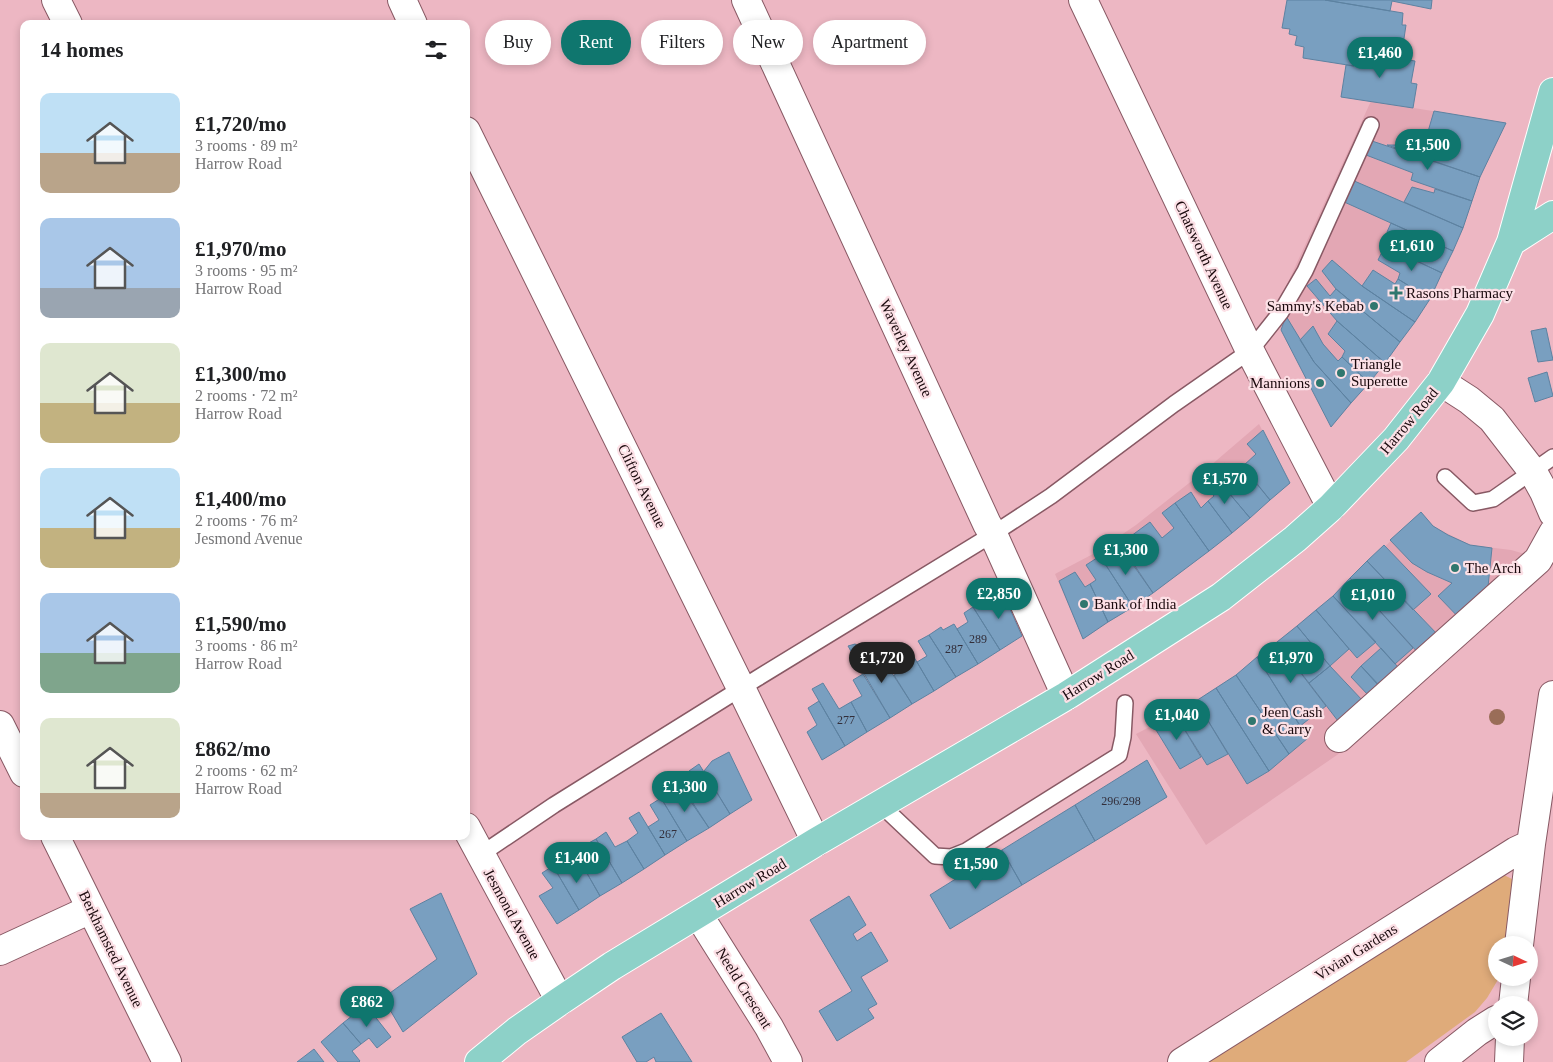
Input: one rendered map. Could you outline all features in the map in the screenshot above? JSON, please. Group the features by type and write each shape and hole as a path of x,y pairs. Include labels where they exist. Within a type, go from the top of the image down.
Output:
{"main road":[{"name":"Harrow Road","path":"479,1062 517,1031 612,966 816,842 1066,696 1221,597 1331,507 1396,439 1441,382 1480,314 1511,242 1553,92"},
{"path":"1511,242 1553,215"}],"street":[{"path":"56,0 66,20"},
{"path":"402,0 411,20"},
{"name":"Waverley Avenue","path":"746,0 1066,696"},
{"name":"Chatsworth Avenue","path":"1083,0 1250,351 1331,507"},
{"name":"Clifton Avenue","path":"470,148 476,173 742,688 816,842"},
{"path":"1441,382 1469,400 1543,465 1544,492 1553,513"},
{"path":"1339,738 1538,560 1553,533"},
{"path":"1520,936 1531,844 1553,695"},
{"path":"0,725 20,765"},
{"name":"Jesmond Avenue","path":"470,835 560,1001"},
{"name":"Berkhamsted Avenue","path":"57,840 167,1062"},
{"name":"Vivian Gardens","path":"1182,1062 1516,851 1531,844"},
{"path":"0,950 91,909"},
{"name":"Neeld Crescent","path":"698,914 769,1027 788,1062"},
{"path":"1439,1062 1488,1025"},
{"path":"1509,1062 1510,1046"}],"lane":[{"path":"480,855 554,804 993,534 1051,496 1174,404 1250,351 1281,312 1305,271 1371,125"},
{"path":"1445,477 1473,503 1493,499 1543,465"},
{"path":"880,804 935,856 951,857 966,851 1119,755 1123,737 1125,703"}],"shaded area":[{"path":"1371,101 1506,123 1480,177 1463,228 1430,299 1385,363 1331,427 1274,313"},
{"path":"1259,424 1290,483 1209,551 1153,593 1083,639 1055,574 1093,554 1136,525 1203,472"},
{"path":"1421,512 1433,526 1470,545 1511,550 1529,555 1510,595 1416,689 1337,755 1206,845 1136,734 1175,714 1236,675 1333,596"},
{"path":"1504,875 1514,880 1508,936 1488,936 1488,986 1494,986 1475,1012 1406,1062 1199,1062"}],"building":[{"path":"1287,0 1325,0 1403,13 1402,25 1406,25 1402,52 1358,45 1354,66 1303,58 1304,47 1295,45 1297,36 1289,34 1290,29 1282,28"},
{"path":"1325,0 1432,0 1431,9 1392,1 1390,11"},
{"path":"1358,45 1378,48 1377,55 1415,61 1411,83 1417,84 1413,108 1341,97 1346,65 1354,66"},
{"path":"1434,111 1506,123 1480,177 1387,145 1428,145 1432,136 1427,135"},
{"path":"1372,141 1480,177 1472,201 1411,180 1413,173 1366,155"},
{"path":"1352,180 1463,228 1453,251 1342,201"},
{"path":"1412,187 1434,193 1435,189 1472,201 1463,228 1404,202"},
{"path":"1391,223 1453,251 1442,273 1385,246 1390,236 1387,232"},
{"path":"1385,246 1442,273 1430,299 1398,279 1400,273 1378,260"},
{"name":"Sammy's Kebab","path":"1332,260 1362,286 1415,322 1400,342 1336,289 1322,271"},
{"name":"Rasons Pharmacy","path":"1373,270 1395,284 1398,279 1430,299 1415,322 1362,286"},
{"path":"1316,279 1330,296 1336,289 1400,342 1385,363 1337,321 1307,286"},
{"name":"Mannions","path":"1286,316 1314,362 1351,403 1331,427 1281,330"},
{"path":"1337,321 1385,363 1369,383 1342,357 1345,351 1328,334"},
{"name":"Triangle Superette","path":"1313,326 1323,344 1338,361 1342,357 1369,383 1351,403 1314,362 1300,340"},
{"path":"1546,328 1553,360 1538,362 1531,331"},
{"path":"1547,372 1553,396 1535,402 1528,378"},
{"path":"1263,430 1290,483 1270,500 1243,466 1256,454 1247,444"},
{"path":"1225,463 1238,477 1246,471 1270,500 1250,518 1213,474"},
{"path":"1213,474 1250,518 1232,533 1208,501 1214,496 1202,482"},
{"path":"1191,492 1201,508 1208,501 1232,533 1209,551 1175,503"},
{"path":"1175,503 1209,551 1153,593 1131,560 1137,555 1127,539 1150,522 1162,538 1174,528 1162,513"},
{"name":"The Arch","path":"1421,512 1433,526 1448,535 1470,545 1492,548 1486,606 1464,623 1438,596 1452,583 1412,563 1390,540"},
{"path":"1119,545 1153,593 1133,607 1100,556"},
{"path":"1384,545 1431,594 1413,610 1367,561"},
{"path":"1100,556 1133,607 1108,622 1090,584 1096,580 1086,565"},
{"path":"1367,561 1439,636 1420,655 1350,578"},
{"name":"Bank of India","path":"1075,572 1085,587 1090,584 1108,622 1083,639 1059,581"},
{"path":"1350,578 1413,648 1395,664 1333,596"},
{"path":"1002,591 1022,636 1000,650 973,607"},
{"path":"1333,596 1376,642 1357,658 1316,610"},
{"path":"973,607 1000,650 978,664 957,629 968,622 964,613"},
{"path":"1316,610 1349,649 1330,666 1297,626"},
{"path":"954,624 978,664 956,677 929,635 941,627 943,630"},
{"path":"1297,626 1330,666 1309,683 1277,642"},
{"path":"929,635 956,677 934,691 917,662 927,656 918,641"},
{"path":"1277,642 1326,706 1300,726 1257,657"},
{"path":"855,644 864,649 877,672 888,667 912,704 890,718 848,646"},
{"path":"908,647 934,691 912,704 894,675 905,669 895,650 899,648 901,651"},
{"path":"1381,648 1398,667 1377,684 1361,666"},
{"path":"1257,657 1308,738 1289,754 1236,675"},
{"path":"1330,666 1363,701 1338,721 1309,683"},
{"path":"1361,666 1380,686 1369,696 1351,677"},
{"path":"863,674 890,718 867,732 851,702 862,696 853,680"},
{"name":"Jeen Cash & Carry","path":"1236,675 1289,754 1269,771 1216,688"},
{"path":"823,683 839,709 851,702 867,732 845,746 812,689"},
{"path":"1216,688 1269,771 1247,784 1196,701"},
{"path":"819,701 845,746 822,760 807,732 817,725 808,708"},
{"path":"1196,701 1228,754 1207,765 1175,714"},
{"path":"1175,714 1201,757 1180,769 1153,725"},
{"path":"729,752 752,800 730,814 704,771 712,761"},
{"path":"1147,760 1167,797 1095,841 1075,805"},
{"path":"699,764 730,814 709,828 691,802 704,795 689,771"},
{"path":"680,783 709,828 687,841 661,798 672,792 670,788"},
{"path":"661,798 687,841 665,855 648,827 659,820 650,805"},
{"path":"1075,805 1095,841 1022,885 1002,850"},
{"path":"639,812 665,855 644,869 627,841 638,833 629,818"},
{"path":"606,832 615,847 627,841 644,869 622,883 596,839"},
{"path":"596,839 622,883 600,896 584,868 595,861 585,845"},
{"path":"1002,850 1022,885 950,929 930,895"},
{"path":"560,855 572,874 584,868 600,896 579,910 553,866 559,862 556,857"},
{"path":"553,866 579,910 557,924 539,896 553,888 542,873"},
{"path":"441,893 477,974 403,1032 383,998 437,959 410,909"},
{"path":"849,896 866,925 853,934 857,941 871,932 888,961 861,977 877,1004 868,1009 874,1018 837,1041 819,1011 852,991 810,920"},
{"path":"366,1005 391,1037 377,1048 369,1038 361,1044 343,1023"},
{"path":"661,1013 692,1062 656,1062 654,1057 646,1062 637,1062 622,1037"},
{"path":"343,1023 361,1044 352,1051 359,1062 338,1062 321,1042"},
{"path":"314,1049 324,1062 297,1062"}],"place":[{"name":"Rasons Pharmacy","path":"1396,293"},
{"name":"Sammy's Kebab","path":"1374,306"},
{"name":"Triangle Superette","path":"1341,373"},
{"name":"Mannions","path":"1320,383"},
{"name":"The Arch","path":"1455,568"},
{"name":"Bank of India","path":"1084,604"},
{"name":"Jeen Cash & Carry","path":"1252,721"}]}
